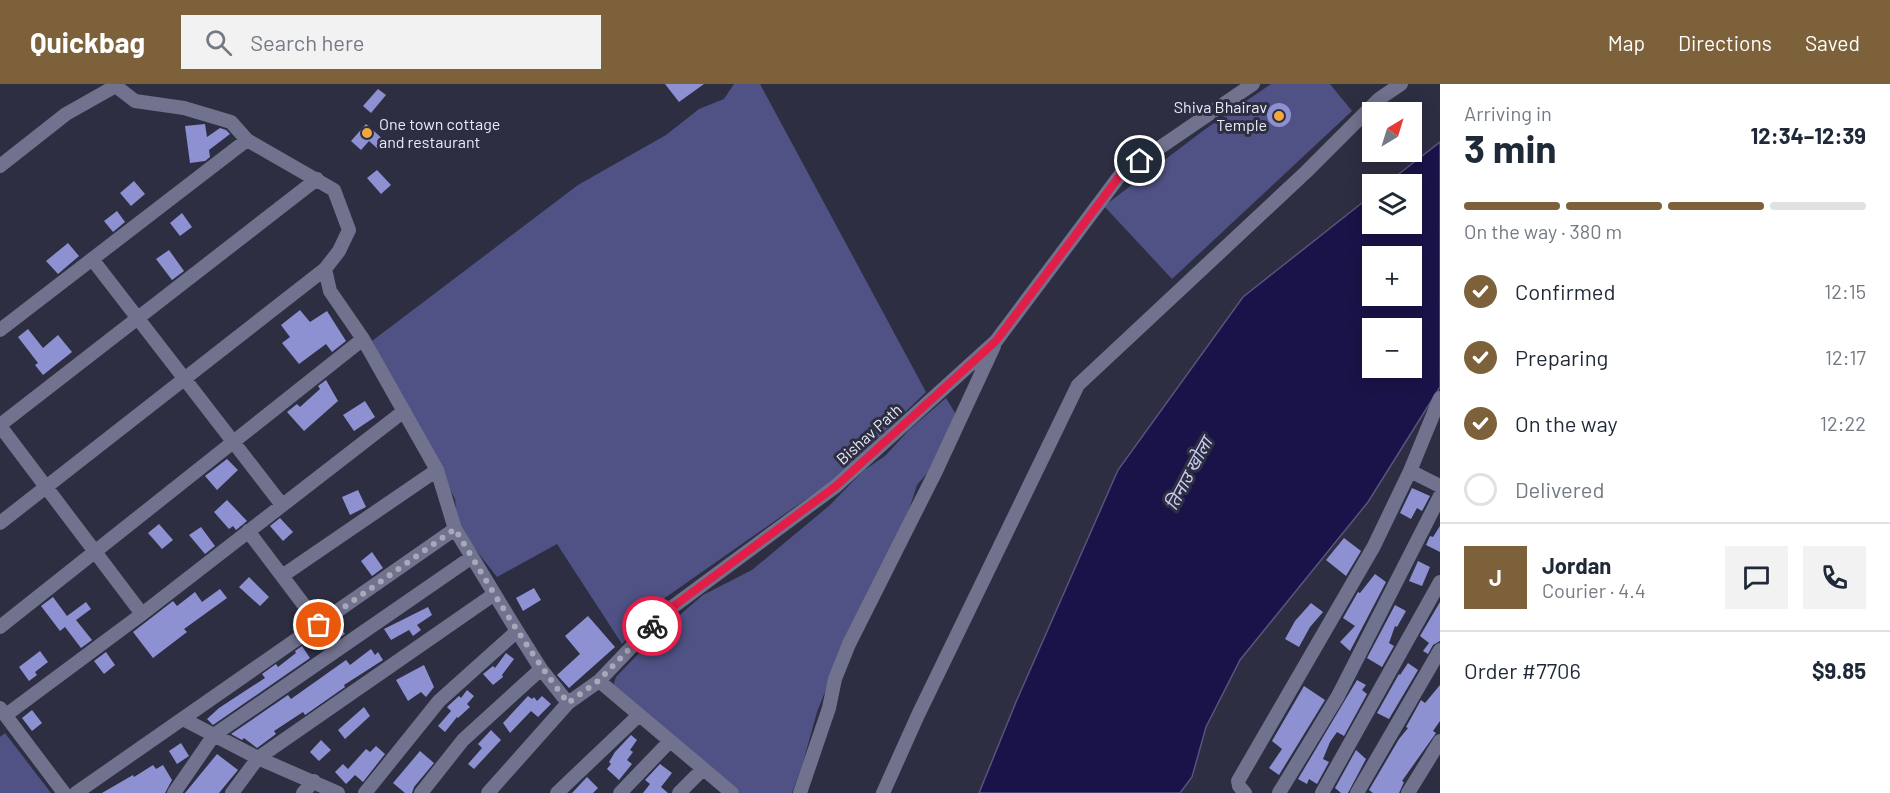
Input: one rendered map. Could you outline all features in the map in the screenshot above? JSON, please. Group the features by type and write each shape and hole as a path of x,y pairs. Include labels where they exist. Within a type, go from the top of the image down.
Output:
{"street":[{"name":"Bishav Path","path":"488,793 568,703 598,681 663,614 836,486 996,341 1121,174 1253,84"},
{"path":"883,793 918,715 1078,385 1306,172 1379,99 1401,84"},
{"path":"0,166 66,114 113,85 135,101 184,108 231,122 247,140 334,190 349,230 339,251 326,269 0,523"},
{"path":"0,330 247,140"},
{"path":"142,614 0,425 316,179"},
{"path":"92,259 282,505"},
{"path":"326,269 330,291 363,339 437,470 455,529 493,595 541,669 568,703"},
{"path":"0,627 363,339"},
{"path":"800,793 849,644 936,471 996,341"},
{"path":"1245,793 1238,781 1374,546 1410,471 1440,398"},
{"path":"64,793 3,712 142,614 404,411"},
{"path":"282,576 437,470"},
{"path":"1410,471 1440,486"},
{"path":"1279,793 1338,696 1440,496"},
{"path":"76,793 455,529"},
{"path":"248,531 319,625"},
{"path":"174,793 214,735 472,557"},
{"path":"1322,793 1440,582"},
{"path":"232,793 258,758 493,595"},
{"path":"365,793 439,701 517,632"},
{"path":"1357,793 1440,650"},
{"path":"421,793 463,740 541,669"},
{"path":"598,681 732,793"},
{"path":"557,793 639,715"},
{"path":"183,719 258,758 338,793"},
{"path":"620,793 670,741"},
{"path":"1408,793 1440,741"},
{"path":"679,793 703,769"},
{"path":"303,793 314,781"}],"shaded area":[{"path":"734,84 760,84 926,392 839,476 659,602 622,644 557,544 497,577 458,527 455,499 372,341 578,185 666,135 699,109 724,99"},
{"path":"1271,84 1330,84 1352,111 1172,279 1104,206 1204,130"},
{"path":"946,398 955,413 935,464 917,485 908,513 839,656 817,712 792,793 740,793 613,686 616,677 643,649 646,650 653,638 703,595 752,570 830,505 863,471 885,456 909,430"},
{"path":"5,733 51,793 0,793 0,737"}],"water":[{"name":"तिनाउ खोला","path":"1440,142 1440,387 1368,502 1240,660 1206,727 1192,777 1180,793 979,793 1016,702 1118,470 1243,297 1362,203 1362,234 1422,234 1422,174 1399,174 1414,162 1422,162 1422,156"}],"building":[{"path":"665,84 704,84 679,102"},
{"path":"378,89 386,95 371,113 363,106"},
{"name":"Shiva Bhairav Temple","path":"1279,103 1284,104 1290,110 1290,120 1284,126 1279,127 1274,126 1268,120 1267,115 1268,110 1274,104"},
{"path":"205,124 207,137 220,128 230,134 209,150 210,157 205,161 190,163 185,126"},
{"name":"One town cottage and restaurant","path":"366,124 385,141 378,149 369,141 361,150 351,141"},
{"path":"377,170 391,185 381,194 367,178"},
{"path":"134,181 145,194 131,206 120,193"},
{"path":"117,211 125,222 113,232 104,221"},
{"path":"182,213 192,227 180,236 170,223"},
{"path":"68,243 79,256 58,274 46,261"},
{"path":"169,250 184,271 172,280 156,259"},
{"path":"300,310 310,322 327,311 346,341 332,352 326,344 299,364 282,343 290,337 281,325"},
{"path":"28,329 43,348 58,335 72,352 43,375 35,365 38,363 18,337"},
{"path":"326,380 338,401 304,431 287,412 297,404 300,407 320,389 318,386"},
{"path":"365,401 375,417 354,431 343,415"},
{"path":"227,459 238,470 217,490 205,476"},
{"path":"1412,488 1430,496 1422,511 1417,508 1411,519 1400,513"},
{"path":"358,490 366,507 350,515 342,497"},
{"path":"227,500 247,521 236,530 233,526 229,529 214,512"},
{"path":"280,518 293,532 283,541 270,526"},
{"path":"159,524 173,540 162,549 148,533"},
{"path":"1440,526 1440,552 1426,545 1430,536 1433,537"},
{"path":"201,527 215,546 205,554 189,535"},
{"path":"1344,538 1361,551 1346,576 1326,560"},
{"path":"372,552 383,568 372,576 361,561"},
{"path":"1418,561 1430,567 1422,586 1409,581"},
{"path":"1375,574 1386,582 1350,651 1340,642 1355,626 1343,618 1358,592 1360,593"},
{"path":"249,577 269,597 260,606 239,587"},
{"path":"534,588 541,600 523,611 516,598"},
{"path":"220,589 227,598 184,629 187,632 153,658 133,632 173,601 177,606 195,592 202,602"},
{"path":"53,597 67,616 86,602 91,609 76,620 92,640 81,648 65,627 60,631 41,606"},
{"path":"1440,602 1440,641 1433,645 1428,654 1423,651 1429,643 1420,636"},
{"path":"1311,603 1323,612 1310,627 1299,647 1285,639 1295,621"},
{"path":"1395,605 1406,611 1397,627 1395,626 1389,643 1394,646 1382,667 1367,658"},
{"path":"428,607 432,615 417,625 421,630 413,636 409,630 391,640 384,629"},
{"path":"588,616 615,647 569,688 557,675 580,654 565,636"},
{"path":"337,622 345,634 331,643 323,633"},
{"path":"302,646 310,658 213,725 207,719 219,708 265,678 262,674 276,664 278,667"},
{"path":"371,649 375,655 378,652 383,660 344,685 345,687 305,715 303,712 274,731 276,734 257,748 244,738 242,740 231,734 288,695 291,699 346,660 350,665"},
{"path":"40,651 48,662 35,672 37,675 29,681 19,667"},
{"path":"106,652 115,665 104,674 94,661"},
{"path":"506,653 514,659 502,675 503,677 493,685 483,674 493,666 495,668"},
{"path":"1408,663 1418,670 1389,719 1377,713 1399,674"},
{"path":"424,665 434,687 426,697 421,692 408,701 396,680"},
{"path":"1357,680 1366,685 1362,690 1367,694 1344,736 1337,732 1330,742 1323,759 1329,762 1317,784 1309,779 1307,784 1298,779"},
{"path":"1440,685 1440,721 1433,731 1436,733 1402,781 1404,782 1399,793 1373,793 1369,790 1408,728 1406,727 1421,700 1425,703"},
{"path":"1304,686 1325,700 1279,775 1269,768 1282,749 1272,741"},
{"path":"467,690 474,696 467,704 470,707 457,717 445,732 438,726 451,711 447,707 459,696 461,698"},
{"path":"528,696 532,699 534,697 537,701 542,696 551,704 538,717 531,711 510,733 503,723"},
{"path":"364,707 370,716 345,739 338,730"},
{"path":"32,710 42,723 32,731 22,718"},
{"path":"491,730 501,740 474,769 468,764 482,748 478,744"},
{"path":"631,735 637,740 627,760 632,764 619,780 607,769 615,752"},
{"path":"321,740 331,750 319,761 310,752"},
{"path":"181,743 189,756 177,764 169,751"},
{"path":"376,746 385,754 363,782 355,775 346,784 335,772 343,764 348,769 366,749 370,752"},
{"path":"1356,750 1366,759 1348,793 1341,793 1335,788"},
{"path":"420,751 434,763 414,787 412,793 405,793 393,783"},
{"path":"217,754 238,770 219,793 185,793"},
{"path":"660,764 672,773 661,787 668,793 643,793 650,784 645,780"},
{"path":"153,765 156,769 163,765 172,780 165,793 102,793 133,775 134,777"},
{"path":"587,777 598,788 593,793 572,793"}],"way so far":[{"path":"319,625 455,529 493,595 541,669 568,703 598,681 652,626"}],"place":[{"name":"Shiva Bhairav Temple","path":"1279,116"},
{"name":"One town cottage and restaurant","path":"367,133"}],"route":[{"path":"652,626 663,614 836,486 996,341 1121,174 1140,161"}]}
